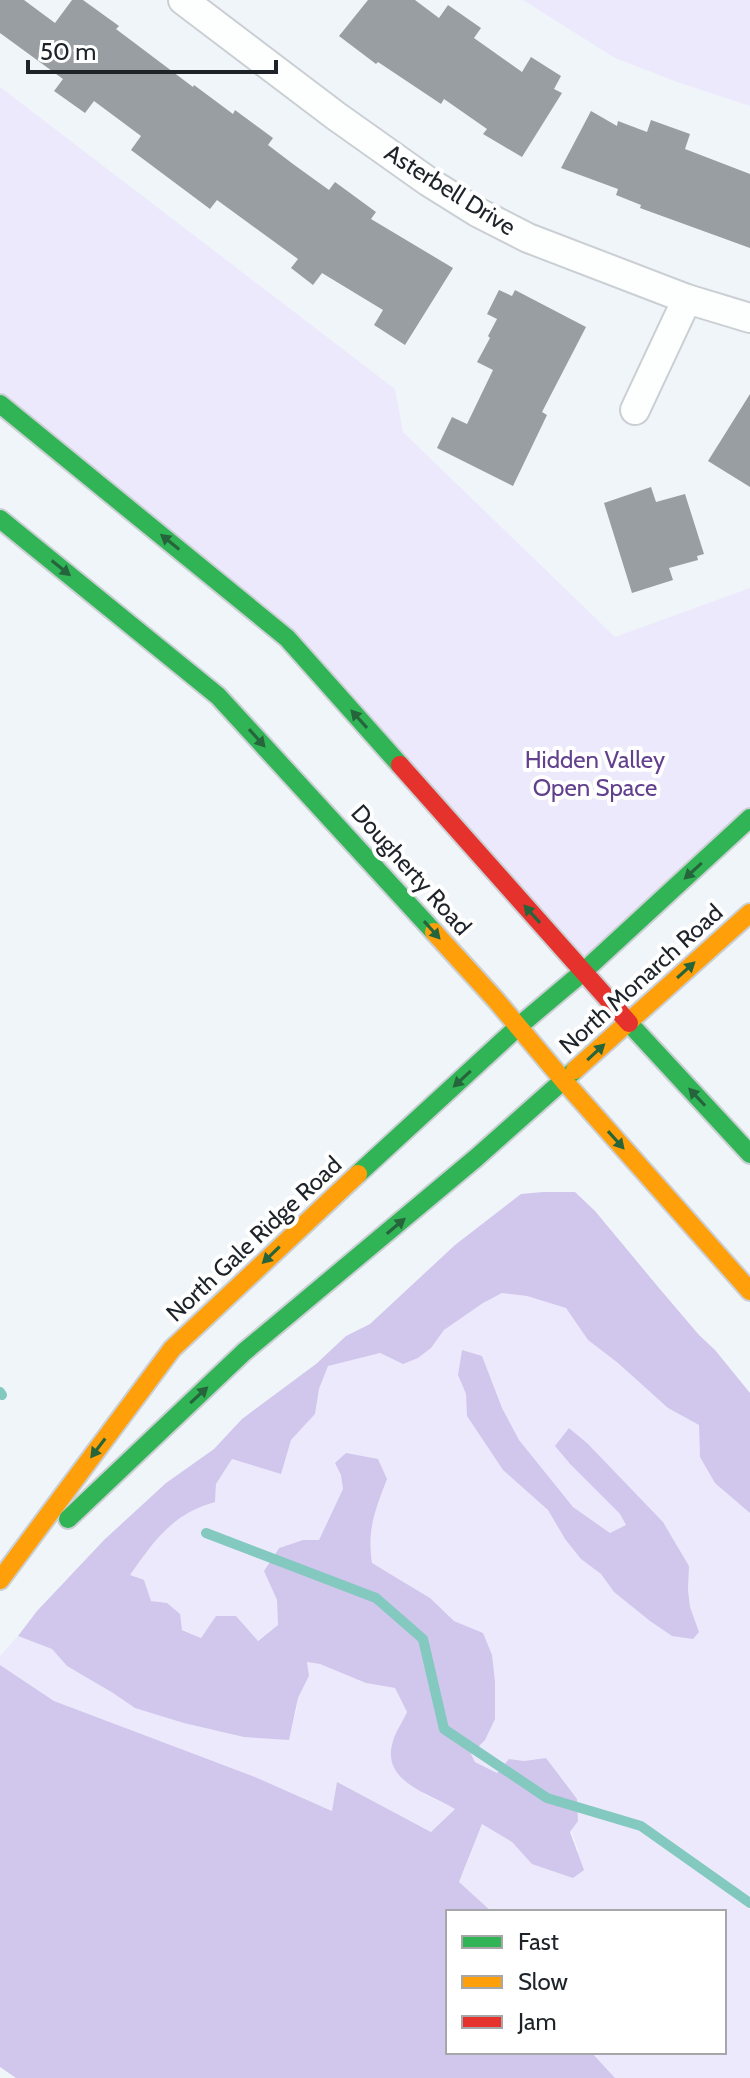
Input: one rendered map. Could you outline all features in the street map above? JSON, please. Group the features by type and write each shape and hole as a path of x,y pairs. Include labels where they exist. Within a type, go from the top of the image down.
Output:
{"main road":[{"path":"0,404 287,638 583,972 750,1154"},
{"name":"Dougherty Road","path":"0,519 218,696 519,1026 750,1291"},
{"name":"North Monarch Road","path":"583,972 750,818"},
{"name":"North Monarch Road","path":"564,1081 750,913"},
{"name":"North Gale Ridge Road","path":"0,1582 172,1349 519,1026 583,972"},
{"name":"North Gale Ridge Road","path":"0,1582 244,1352 564,1081"}],"street":[{"name":"Asterbell Drive","path":"183,0 348,124 477,212 528,238 687,299 750,318"},
{"path":"635,410 687,299"}],"green space":[{"path":"523,0 750,0 750,106 615,58"},
{"name":"Hidden Valley Open Space","path":"0,87 395,389 403,432 615,637 750,588 750,818 583,972 287,638 0,404"},
{"path":"502,1293 527,1296 566,1308 588,1340 668,1408 699,1425 700,1457 750,1513 750,2078 615,2078 593,2054 726,2054 726,1910 490,1910 459,1883 482,1824 512,1842 533,1864 579,1851 561,1791 546,1758 524,1761 509,1759 497,1773 475,1762 471,1754 485,1739 483,1633 454,1621 430,1598 372,1563 370,1539 373,1520 387,1479 335,1463 342,1475 343,1489 319,1540 303,1540 278,1548 264,1571 277,1600 278,1625 257,1641 216,1616 201,1638 182,1629 167,1603 151,1601 129,1576 175,1521 215,1502 216,1484 232,1459 281,1473 291,1440 315,1414 319,1389 328,1366 380,1353 402,1364 418,1358 431,1348 444,1330","holes":["462,1350 502,1408 519,1440 573,1507 610,1533 626,1525 620,1514 571,1465 588,1444 663,1522 689,1566 690,1607 699,1632 672,1636 614,1592 601,1574 581,1559 548,1510 503,1470 468,1416 466,1394 458,1375"]},
{"path":"18,1636 52,1649 67,1666 135,1708 288,1740 298,1698 309,1677 306,1662 320,1664 366,1683 395,1688 407,1712 392,1743 425,1795 455,1808 432,1832 337,1783 333,1811 255,1777 54,1701 0,1665 0,1656"}],"shaded area":[{"path":"575,1192 595,1211 750,1393 750,1513 715,1483 700,1457 699,1425 668,1408 588,1340 566,1308 527,1296 502,1293 444,1330 431,1348 418,1358 403,1364 380,1353 328,1366 319,1389 315,1414 291,1440 281,1474 232,1459 216,1484 215,1502 176,1521 130,1575 144,1580 151,1601 167,1603 180,1614 182,1630 201,1638 216,1616 236,1616 258,1641 278,1625 277,1600 264,1571 279,1548 303,1540 319,1540 343,1489 335,1463 346,1453 378,1459 387,1479 371,1529 372,1563 430,1598 454,1621 483,1633 492,1655 495,1719 485,1740 471,1754 475,1762 497,1773 509,1759 524,1761 546,1758 577,1799 578,1821 570,1832 584,1870 573,1878 532,1864 512,1842 482,1824 459,1882 490,1910 446,1910 446,2054 593,2054 615,2078 16,2078 0,2067 0,1665 54,1701 255,1777 332,1811 337,1782 431,1832 455,1809 409,1784 394,1767 391,1755 393,1741 407,1712 395,1688 366,1683 320,1664 307,1662 309,1676 298,1698 289,1740 244,1737 135,1708 67,1666 52,1649 18,1636 37,1611 104,1540 166,1483 214,1449 242,1419 316,1364 346,1336 370,1324 455,1245 521,1194"},
{"path":"462,1350 482,1356 502,1408 519,1440 573,1507 610,1533 626,1525 620,1514 555,1446 569,1428 663,1522 689,1566 690,1607 699,1632 693,1639 672,1636 614,1592 601,1574 581,1559 548,1510 503,1470 467,1416 466,1394 458,1375"}],"building":[{"path":"0,0 24,0 55,23 72,0 83,0 193,87 233,114 235,110 273,138 268,145 293,164 329,190 335,182 376,212 371,219 453,268 405,345 374,325 383,310 322,273 313,285 291,268 298,259 217,200 210,209 131,150 141,136 94,101 85,113 54,91 63,79 0,33"},
{"path":"368,0 415,0 439,18 448,5 481,28 474,38 522,72 531,57 561,76 554,89 562,93 522,157 483,134 487,129 444,99 441,104 378,62 376,64 339,36"},
{"path":"591,111 617,126 618,121 647,132 651,120 690,134 685,149 750,174 750,248 640,208 641,205 616,195 618,189 561,168"},
{"path":"499,290 512,296 515,290 586,327 542,412 547,415 513,486 437,448 452,417 467,424 493,370 477,362 497,319 487,314"},
{"path":"750,394 750,487 708,461"},
{"path":"651,487 656,502 685,494 704,554 697,556 698,560 669,568 673,580 632,593 604,503"}],"waterway":[{"path":"206,1533 376,1598 423,1639 444,1729 547,1798 641,1826 750,1903"}],"traffic: fast":[{"path":"0,404 287,638 400,765"},
{"path":"0,519 218,696 434,932"},
{"path":"358,1174 750,818"},
{"path":"629,1023 750,1154"},
{"path":"68,1519 244,1352 476,1158 575,1070"}],"traffic: slow":[{"path":"575,1070 750,913"},
{"path":"434,932 750,1291"},
{"path":"0,1580 172,1349 358,1174"}],"traffic: jam":[{"path":"400,765 629,1023"}]}
